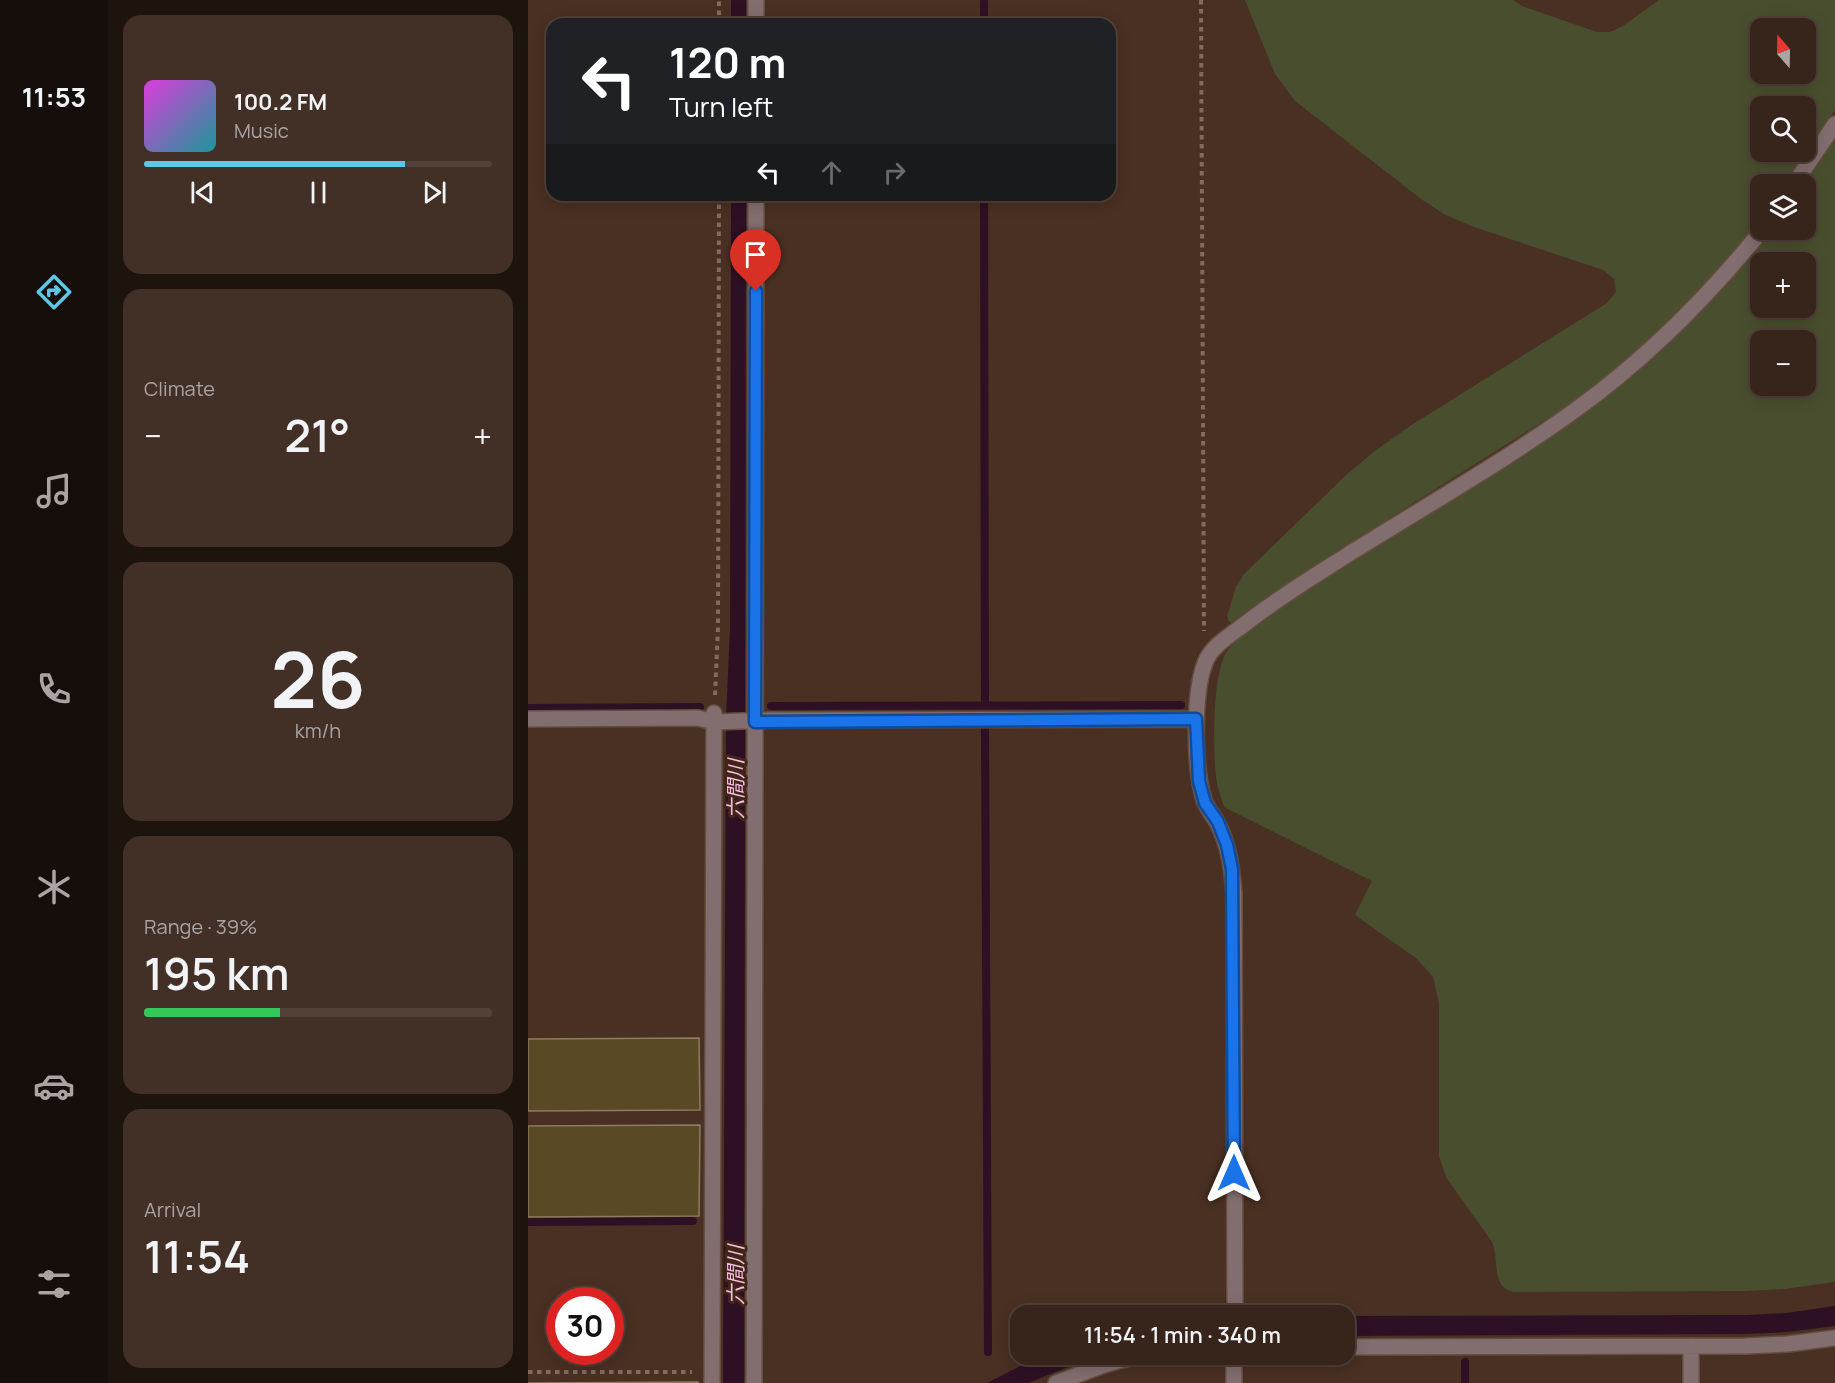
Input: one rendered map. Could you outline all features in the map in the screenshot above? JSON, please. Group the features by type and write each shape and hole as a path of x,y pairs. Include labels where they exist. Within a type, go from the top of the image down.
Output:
{"street":[{"path":"756,0 756,18"},
{"path":"1801,174 1835,124"},
{"path":"754,1383 751,722 756,201"},
{"path":"1235,1305 1233,877 1227,845 1218,822 1205,803 1199,781 1196,719 1205,662 1212,651 1288,592 1574,411 1631,367 1684,319 1754,240"},
{"path":"528,719 698,718 751,722 1196,719"},
{"path":"712,1377 717,719"},
{"path":"1355,1347 1691,1346 1788,1344 1835,1338"},
{"path":"1691,1346 1691,1383"},
{"path":"1056,1383 1104,1365"},
{"path":"1234,1365 1234,1383"}],"path":[{"path":"719,0 719,18"},
{"path":"1201,0 1204,634 1212,651"},
{"path":"717,719 719,201"},
{"path":"528,1372 712,1377"}],"green space":[{"path":"1245,0 1513,0 1522,6 1597,32 1610,32 1623,26 1659,0 1835,0 1835,110 1816,138 1816,96 1750,96 1750,162 1800,162 1792,174 1750,174 1750,232 1727,261 1678,313 1625,361 1569,405 1301,574 1231,623 1227,616 1236,587 1244,574 1346,475 1410,426 1607,303 1616,292 1614,279 1603,270 1471,226 1444,214 1421,199 1295,101 1275,74"},
{"path":"1835,138 1835,1282 1784,1289 1745,1291 1514,1292 1502,1285 1497,1272 1492,1242 1446,1177 1439,1156 1439,1003 1433,977 1417,959 1355,915 1372,881 1224,807 1219,792 1214,749 1216,693 1222,662 1227,651 1242,635 1291,600 1559,432 1605,399 1682,331 1750,257 1750,318 1816,318 1816,252 1754,252 1764,240 1816,240 1816,174 1811,174"}],"water":[{"path":"731,0 746,0 746,18 731,18"},
{"name":"六間川","path":"731,201 746,201 744,1383 723,1383 726,719 730,628"},
{"path":"1835,1306 1835,1326 1746,1334 1355,1336 1355,1316 1786,1313"},
{"path":"1022,1365 1073,1365 1028,1383 987,1383"}],"building":[{"path":"699,1038 700,1110 528,1111 528,1039"},
{"path":"700,1125 699,1216 528,1217 528,1126"},
{"path":"698,1382 698,1383 528,1383"}],"waterway":[{"path":"984,0 984,18"},
{"path":"984,201 985,706"},
{"path":"771,706 1181,705"},
{"path":"528,708 700,707"},
{"path":"985,729 988,1352"},
{"path":"528,1222 693,1221"},
{"path":"1465,1362 1465,1383"}],"route":[{"path":"756,291 755,722 771,720 1196,719 1199,781 1205,803 1218,822 1227,845 1232,869 1234,893 1234,1173"}]}
